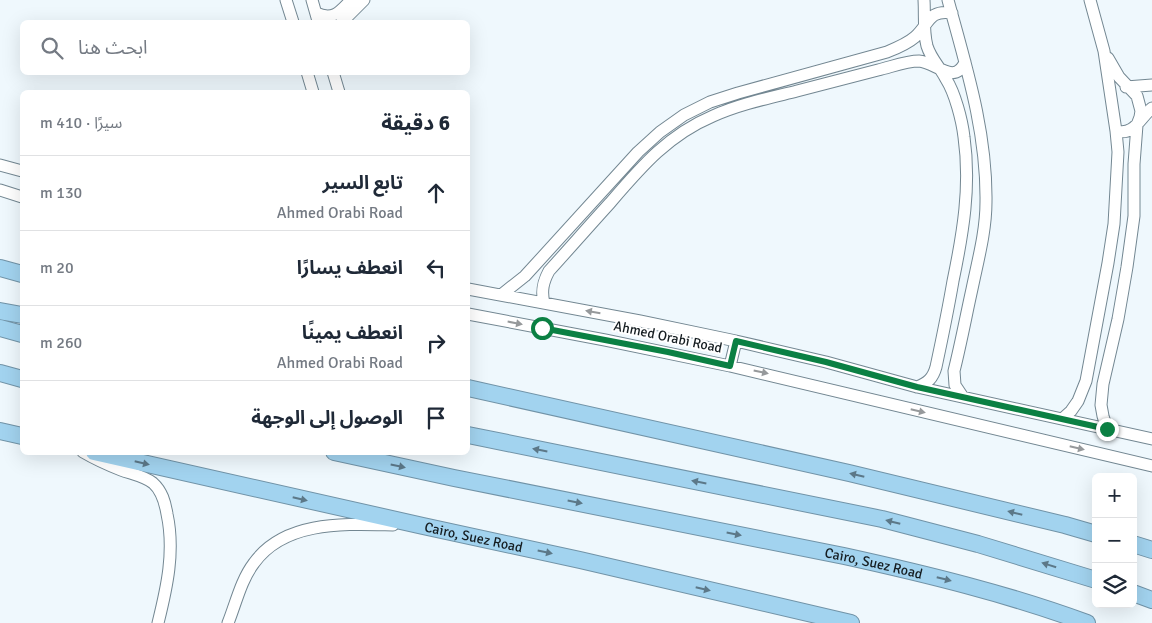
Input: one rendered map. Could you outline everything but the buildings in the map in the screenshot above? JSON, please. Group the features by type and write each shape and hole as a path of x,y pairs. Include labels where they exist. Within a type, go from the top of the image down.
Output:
{"highway":[{"path":"0,268 20,273"},
{"path":"0,311 20,314"},
{"path":"0,328 20,333"},
{"path":"0,373 20,378"},
{"path":"470,388 849,473 1092,533"},
{"path":"0,431 20,436"},
{"path":"470,435 882,520 978,544 1092,579"},
{"name":"Cairo, Suez Road","path":"107,455 580,560 851,623"},
{"name":"Cairo, Suez Road","path":"348,455 891,566 963,584 1087,623"},
{"path":"1137,545 1152,550"},
{"path":"1137,594 1152,600"}],"street":[{"path":"286,0 291,20"},
{"path":"312,0 317,18 340,12 350,0"},
{"path":"344,20 364,0"},
{"path":"917,387 930,380 934,374 939,356 963,233 966,201 964,136 955,99 946,78 931,56 928,46 925,35 924,0"},
{"path":"948,0 976,105 982,136 985,169 984,237 954,371 958,391 963,397"},
{"path":"1062,419 1078,401 1086,381 1114,224 1118,152 1116,131 1104,51 1090,0"},
{"path":"502,295 525,276 638,152 660,132 684,115 710,102 738,93 887,52 915,37 935,14 944,12 952,14"},
{"path":"1104,51 1119,77 1130,87 1140,104 1134,164 1134,216 1118,319 1103,384 1101,405 1107,429"},
{"path":"887,52 892,59 891,67"},
{"path":"544,303 542,287 549,271 645,163 688,128 740,106 891,67 919,61 948,72 956,72 963,67 965,62"},
{"path":"308,75 312,90"},
{"path":"334,75 338,90"},
{"path":"1110,95 1118,88 1152,85"},
{"path":"1116,131 1124,132 1137,125 1152,108"},
{"path":"0,164 20,170"},
{"path":"0,190 20,195"},
{"path":"535,265 549,271"},
{"name":"Ahmed Orabi Road","path":"470,289 736,341 826,362 917,387 1152,440"},
{"name":"Ahmed Orabi Road","path":"470,314 730,366 1152,466"},
{"path":"730,366 736,341"},
{"path":"939,356 957,359"},
{"path":"1086,381 1103,384"},
{"path":"89,455 149,481 162,494 166,505 171,548 169,577 158,623"},
{"path":"228,623 253,563 270,546 291,534 306,530 353,524 423,526"}],"route":[{"path":"542,328 730,366 736,341 826,362 917,387 1107,429"}]}
